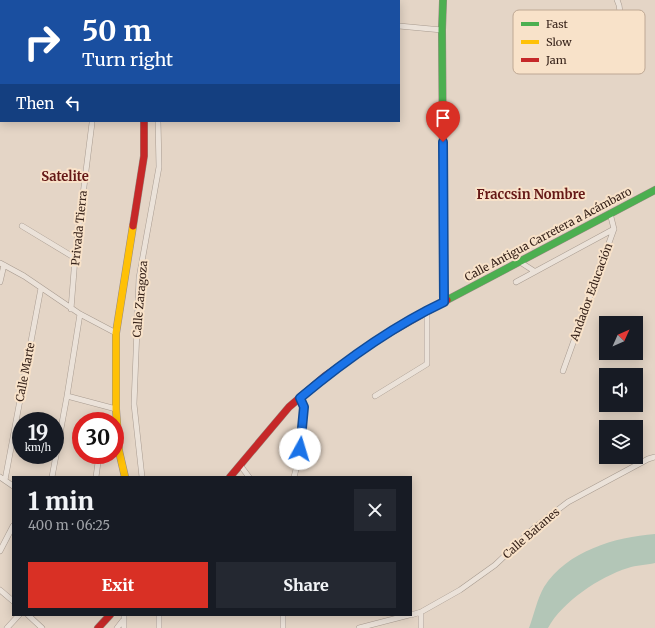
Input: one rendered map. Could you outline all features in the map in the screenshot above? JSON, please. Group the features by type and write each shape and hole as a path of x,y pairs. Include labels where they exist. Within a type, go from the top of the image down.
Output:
{"street":[{"path":"443,0 444,302"},
{"path":"618,0 620,10"},
{"path":"400,26 442,30"},
{"path":"116,412 116,333 144,156 144,122"},
{"name":"Calle Zaragoza","path":"142,476 134,404 139,278 159,167 158,122"},
{"name":"Privada Tierra","path":"71,309 75,258 92,123"},
{"name":"Calle Antigua Carretera a Acámbaro","path":"231,476 289,407 325,376 382,337 427,310 655,190"},
{"name":"Andador Educación","path":"563,371 614,229 610,213"},
{"path":"22,226 75,258"},
{"path":"516,282 614,229"},
{"path":"520,262 534,271"},
{"path":"0,282 2,264 24,276 71,309 116,333"},
{"name":"Calle Marte","path":"2,478 41,288"},
{"path":"375,396 427,364 427,310"},
{"path":"52,476 80,314"},
{"path":"67,396 116,409"},
{"path":"294,476 298,462 304,407 300,398"},
{"name":"Calle Batanes","path":"412,614 422,612 460,590 495,565 534,528 568,502 655,457"},
{"path":"96,476 98,464"},
{"path":"122,464 125,476"},
{"path":"240,465 248,476"},
{"path":"2,478 12,485"},
{"path":"0,551 12,528"},
{"path":"0,590 12,600"},
{"path":"421,628 422,612"},
{"path":"7,628 18,616"},
{"path":"29,616 42,628"},
{"path":"98,628 109,616"},
{"path":"159,616 159,628"},
{"path":"283,616 283,628"},
{"name":"Calle Batanes","path":"359,628 406,616"},
{"path":"118,628 124,617"},
{"path":"124,617 124,628"}],"shaded area":[{"path":"655,534 655,563 631,567 605,578 572,600 554,618 548,628 529,628 537,602 544,587 565,564 593,548 608,543 624,538"}],"traffic: fast":[{"path":"443,0 444,302"},
{"path":"447,300 655,190"}],"traffic: slow":[{"path":"125,476 119,451 116,409 116,333 133,226"}],"traffic: jam":[{"path":"133,226 144,156 144,122"},
{"path":"231,476 289,407 325,376 382,337 447,300"},
{"path":"98,628 109,616"}],"district":[{"name":"Satelite","path":"65,176"},
{"name":"Fraccsin Nombre","path":"531,194"}],"route":[{"path":"300,449 304,407 300,398 325,376 382,337 427,310 444,302 443,142"}]}
